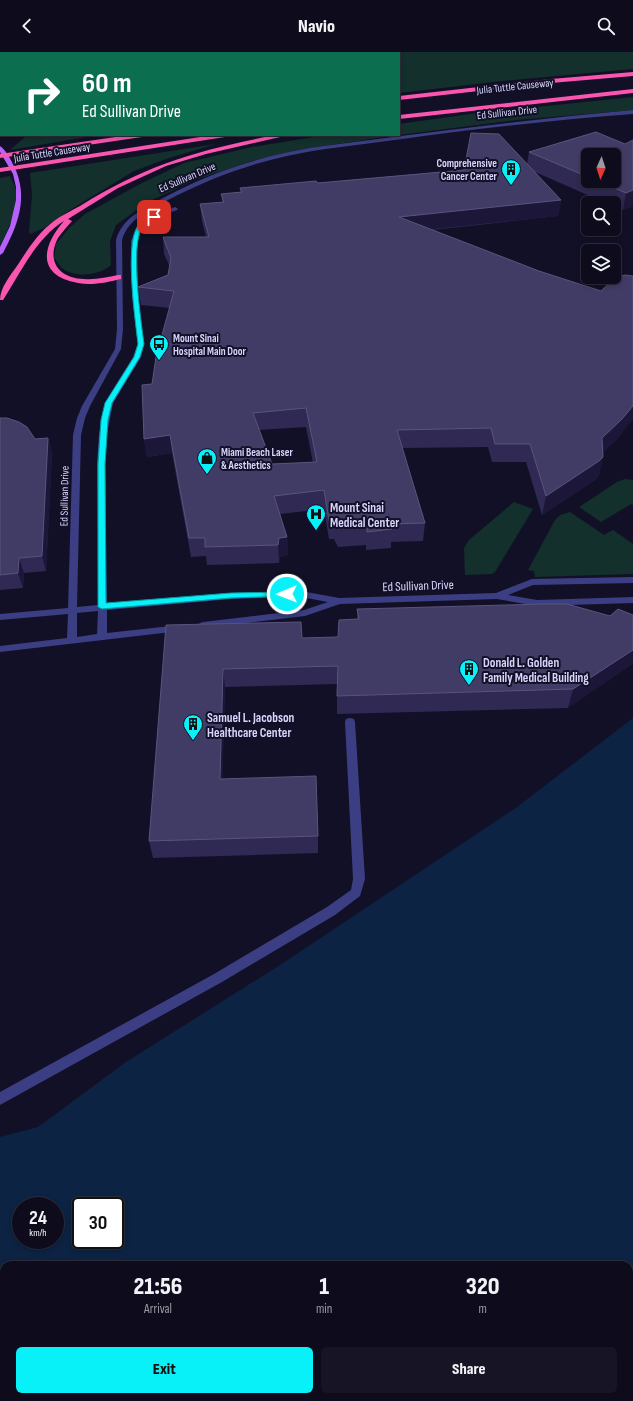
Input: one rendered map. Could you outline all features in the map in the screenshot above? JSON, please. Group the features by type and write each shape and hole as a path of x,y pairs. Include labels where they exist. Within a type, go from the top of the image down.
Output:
{"highway":[{"name":"Julia Tuttle Causeway","path":"400,98 633,74"},
{"name":"Julia Tuttle Causeway","path":"562,92 633,85"},
{"path":"400,117 633,91"},
{"name":"Julia Tuttle Causeway","path":"0,156 135,136"},
{"name":"Julia Tuttle Causeway","path":"0,170 219,136"},
{"path":"0,298 39,240 56,223 80,210 123,182 158,167 214,150 281,136"},
{"path":"80,210 58,232 49,252 50,264 60,274 77,281 94,281 118,277"}],"main road":[{"path":"0,148 13,167 19,185 20,194 17,216 13,229 0,253"}],"street":[{"name":"Ed Sullivan Drive","path":"72,641 77,435 81,418 86,406 118,349 120,329 118,277 120,237 122,229 129,221 185,188 256,163 302,152 459,129 633,112"},
{"name":"Ed Sullivan Drive","path":"102,638 101,464 105,420 108,403 137,357 141,344 135,296 134,241 140,227 148,220 175,210"},
{"name":"Ed Sullivan Drive","path":"497,596 532,582 633,580"},
{"name":"Ed Sullivan Drive","path":"0,617 73,609 231,596 302,594 339,601 497,596 537,603 633,600"},
{"name":"Ed Sullivan Drive","path":"0,649 304,613 339,601"},
{"path":"0,1099 218,978 332,911 356,893 359,879 350,722"}],"green space":[{"path":"400,52 633,52 633,69 502,81 400,93"},
{"path":"633,97 633,110 516,120 400,135 400,124 470,114"},
{"path":"32,136 92,136 10,150 25,137"},
{"path":"320,136 391,136 317,147 252,161 195,180 148,202 116,225 110,241 111,265 100,272 86,274 73,273 62,268 54,258 56,244 69,228 85,214 140,184 184,163 252,147"},
{"path":"216,144 166,159 134,171 70,210 44,228 30,234 29,233 32,195 30,173"},
{"path":"10,176 16,189 14,212 0,246 0,178"},
{"path":"625,479 633,480 633,505 631,504 601,522 579,507 617,482"},
{"path":"514,502 533,509 495,572 492,574 465,575 464,548 469,540"},
{"path":"570,512 604,535 613,530 633,544 633,574 535,577 534,571 528,570 555,520 560,515"}],"water":[{"path":"633,718 633,1261 0,1261 0,1137 38,1127 126,1062 280,965 517,807"}],"building":[{"path":"596,132 625,144 633,140 633,190 626,193 614,188 621,188 621,148 581,148 581,174 529,152"},
{"path":"471,133 499,134 561,200 399,217 539,271 601,291 609,284 621,284 621,276 633,276 633,406 602,438 603,457 546,496 530,444 495,444 491,428 397,430 425,523 390,524 392,529 367,532 367,526 339,528 335,521 329,521 324,490 274,496 287,537 279,538 278,545 205,547 205,538 189,538 170,435 144,439 142,385 152,384 156,357 174,291 138,287 168,275 171,258 163,237 209,237 200,204 224,202 221,194 242,192 240,188 316,181 318,183 464,170","holes":["306,408 317,462 272,464 253,413"]},
{"path":"0,418 7,418 19,422 27,427 35,439 48,438 42,556 19,558 18,573 0,575"},
{"path":"567,604 610,616 618,609 633,615 633,650 573,689 337,696 338,666 223,669 220,779 316,776 318,836 149,841 166,625 301,622 302,638 338,637 339,620 359,619 357,609"}],"place":[{"name":"Comprehensive Cancer Center","path":"511,186"},
{"name":"Mount Sinai Hospital Main Door","path":"159,361"},
{"name":"Miami Beach Laser & Aesthetics","path":"207,475"},
{"name":"Mount Sinai Medical Center","path":"316,531"},
{"name":"Donald L. Golden Family Medical Building","path":"469,686"},
{"name":"Samuel L. Jacobson Healthcare Center","path":"193,741"}],"route":[{"path":"154,217 140,227 134,241 136,279 135,296 141,344 140,350 108,403 105,420 101,464 103,553 102,607 231,596 287,594"}]}
